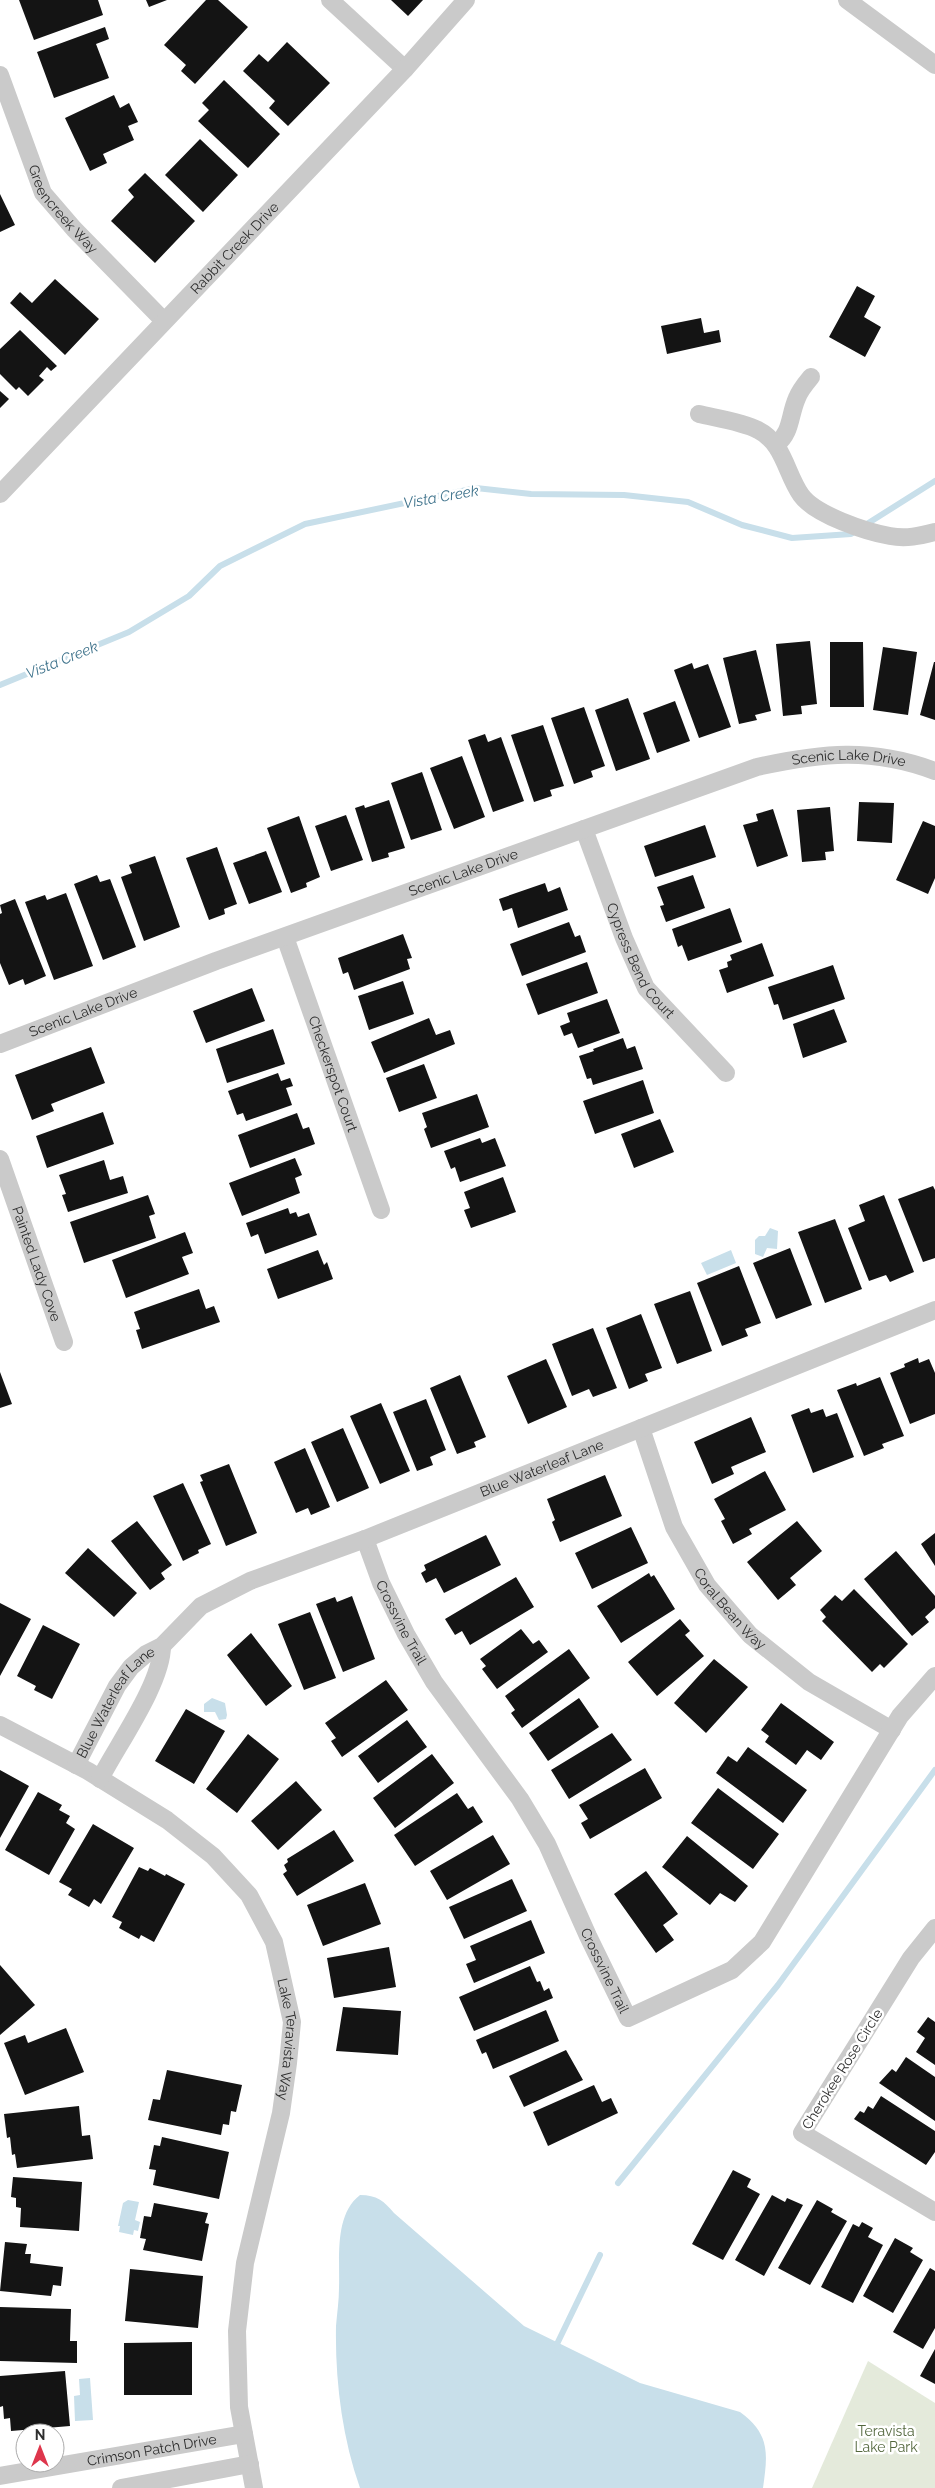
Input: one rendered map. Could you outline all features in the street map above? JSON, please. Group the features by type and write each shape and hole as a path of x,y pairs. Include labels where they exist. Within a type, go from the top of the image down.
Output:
{"street":[{"path":"330,0 404,69"},
{"name":"Rabbit Creek Drive","path":"0,494 404,69 466,0"},
{"path":"847,0 935,65"},
{"name":"Greencreek Way","path":"0,75 7,120 43,193 74,229 164,321"},
{"path":"776,446 785,438 790,428 797,398 811,377"},
{"path":"699,414 758,430 776,446 802,496 817,510 883,534 915,537 935,532"},
{"name":"Scenic Lake Drive","path":"0,1044 285,937 757,768 798,758 832,754 865,755 911,762 935,770"},
{"name":"Cypress Bend Court","path":"584,829 624,938 646,988 726,1073"},
{"name":"Checkerspot Court","path":"285,937 381,1210"},
{"name":"Painted Lady Cove","path":"0,1159 64,1342"},
{"name":"Blue Waterleaf Lane","path":"76,1765 118,1686 131,1667 146,1654 162,1646 201,1606 250,1581 365,1539 935,1310"},
{"name":"Coral Bean Way","path":"641,1428 674,1528 707,1585 750,1635 809,1682 892,1730"},
{"name":"Crossvine Trail","path":"365,1539 381,1583 406,1634 434,1682 520,1799 547,1844 588,1936 628,2018 732,1970 762,1942 892,1730 918,1693 935,1676"},
{"name":"Blue Waterleaf Lane","path":"100,1779 152,1686 162,1658 162,1646"},
{"name":"Lake Teravista Way","path":"0,1724 76,1765 167,1820 213,1856 249,1895 274,1942 292,2022 281,2113 245,2263 237,2331 238,2407 254,2488"},
{"name":"Cherokee Rose Circle","path":"935,1928 912,1958 802,2133 935,2212"},
{"name":"Crimson Patch Drive","path":"0,2476 244,2434"},
{"path":"121,2488 250,2464"}],"green space":[{"name":"Teravista Lake Park","path":"868,2361 935,2403 935,2488 812,2488"}],"water":[{"path":"770,1228 778,1231 777,1249 767,1248 763,1257 755,1254 755,1240 759,1236 765,1236"},
{"path":"731,1250 736,1263 707,1275 701,1263"},
{"path":"212,1698 225,1703 226,1719 219,1720 215,1712 204,1712 204,1704"},
{"path":"360,2195 371,2196 383,2202 524,2326 640,2383 740,2412 757,2428 765,2445 766,2464 763,2488 360,2488 344,2429 338,2388 336,2326 342,2225 352,2204"},
{"path":"128,2200 139,2202 135,2220 140,2222 138,2231 134,2230 133,2235 119,2232 120,2226 118,2226 123,2203"},
{"path":"90,2378 93,2420 75,2421 74,2396 80,2395 79,2379"}],"building":[{"path":"19,0 98,0 103,15 34,40"},
{"path":"146,0 167,0 149,7"},
{"path":"206,0 218,0 248,27 195,84 181,71 186,65 164,45"},
{"path":"391,0 423,0 408,16"},
{"path":"105,27 109,39 96,44 109,78 54,98 37,52"},
{"path":"287,42 330,83 288,126 269,108 275,101 243,71 259,54 268,62"},
{"path":"224,80 280,134 248,168 198,121 209,110 202,103"},
{"path":"114,95 120,108 129,103 138,122 128,126 134,140 103,154 107,163 90,171 65,118"},
{"path":"200,139 238,175 203,212 165,175"},
{"path":"145,173 195,221 155,263 111,221 134,197 128,190"},
{"path":"0,194 15,225 0,232"},
{"path":"55,279 99,319 65,355 10,303 20,292 32,303"},
{"path":"857,286 875,296 864,317 881,327 865,357 829,337"},
{"path":"701,318 704,333 719,330 721,342 667,354 661,326"},
{"path":"20,330 57,366 51,371 47,367 39,376 44,380 28,396 19,387 16,390 0,374 0,349"},
{"path":"0,391 9,399 0,408"},
{"path":"810,641 817,704 801,706 802,714 783,716 776,644"},
{"path":"830,642 863,642 864,707 830,707"},
{"path":"883,647 917,652 908,715 873,710"},
{"path":"756,650 771,711 755,715 757,720 739,724 723,658"},
{"path":"935,662 935,720 920,715"},
{"path":"692,663 694,669 708,664 731,727 699,738 674,670"},
{"path":"628,698 650,759 616,771 595,710"},
{"path":"675,701 690,741 657,753 643,713"},
{"path":"584,707 605,766 591,771 593,777 574,784 551,718"},
{"path":"543,725 564,786 550,790 552,796 534,802 511,735"},
{"path":"485,734 488,742 501,737 524,801 493,812 468,740"},
{"path":"462,756 485,817 454,829 430,768"},
{"path":"422,772 442,830 411,840 391,783"},
{"path":"389,800 405,848 388,853 389,857 372,862 355,808 364,805 365,808"},
{"path":"859,802 894,803 892,843 857,841"},
{"path":"830,807 834,851 825,852 826,860 802,862 797,810"},
{"path":"773,809 788,856 757,867 743,825 758,821 756,814"},
{"path":"346,815 363,860 331,871 315,826"},
{"path":"299,816 320,877 306,883 307,887 291,893 267,828"},
{"path":"923,821 935,826 935,878 928,894 896,880"},
{"path":"705,825 716,857 655,877 644,846"},
{"path":"217,847 237,904 224,909 225,914 209,920 186,858"},
{"path":"266,851 282,892 249,904 233,863"},
{"path":"155,856 180,927 144,941 121,877 132,873 129,865"},
{"path":"97,875 100,882 110,879 136,947 103,960 74,884"},
{"path":"693,875 705,908 666,922 660,906 664,905 657,887"},
{"path":"545,883 548,892 560,887 568,910 518,928 512,908 503,911 499,899"},
{"path":"66,893 93,966 54,980 25,902 45,895 47,900"},
{"path":"15,899 46,976 25,985 23,979 9,985 0,963 0,914 2,913 0,905"},
{"path":"730,908 742,942 688,961 682,945 678,947 672,929"},
{"path":"569,922 575,937 580,935 586,952 522,976 510,944"},
{"path":"403,934 412,958 407,959 410,969 354,990 348,972 343,974 338,958"},
{"path":"762,943 774,976 727,993 719,970 728,967 727,962 732,960 730,955"},
{"path":"587,962 598,993 538,1015 526,984"},
{"path":"833,965 845,999 783,1020 778,1004 774,1005 768,987"},
{"path":"403,981 414,1014 369,1030 358,996"},
{"path":"252,988 265,1021 206,1043 193,1011"},
{"path":"607,999 620,1033 578,1048 572,1033 564,1036 560,1026 570,1022 567,1013"},
{"path":"834,1009 847,1042 803,1058 793,1024"},
{"path":"429,1018 436,1035 450,1030 455,1044 384,1073 371,1042"},
{"path":"273,1029 285,1064 227,1083 216,1049"},
{"path":"623,1038 627,1049 635,1046 643,1069 593,1085 591,1078 587,1079 579,1056"},
{"path":"91,1047 105,1083 51,1104 54,1111 32,1120 15,1075"},
{"path":"424,1064 437,1098 399,1112 386,1078"},
{"path":"278,1073 281,1081 290,1078 293,1086 286,1088 292,1105 246,1121 243,1113 237,1115 228,1091"},
{"path":"643,1080 654,1113 595,1134 583,1101"},
{"path":"477,1094 489,1127 431,1148 424,1129 427,1127 422,1113"},
{"path":"103,1112 114,1144 47,1168 36,1136"},
{"path":"297,1113 303,1129 309,1127 315,1144 250,1168 238,1135"},
{"path":"660,1119 674,1152 634,1168 621,1134"},
{"path":"480,1138 482,1143 495,1138 506,1166 460,1182 455,1167 451,1169 444,1151"},
{"path":"295,1158 302,1175 295,1178 300,1193 242,1216 229,1183"},
{"path":"104,1160 110,1180 123,1176 128,1193 68,1212 62,1195 66,1194 59,1175"},
{"path":"503,1177 516,1212 471,1228 464,1210 470,1208 464,1192"},
{"path":"933,1186 935,1190 935,1258 923,1262 898,1199"},
{"path":"148,1195 155,1214 149,1216 156,1238 84,1263 70,1222"},
{"path":"884,1195 914,1272 890,1282 886,1275 869,1281 848,1228 865,1221 859,1205"},
{"path":"288,1208 290,1214 296,1212 298,1217 309,1213 317,1235 265,1254 258,1234 251,1237 246,1223"},
{"path":"835,1219 862,1289 825,1303 798,1232"},
{"path":"185,1232 193,1253 182,1257 189,1274 126,1298 112,1260"},
{"path":"790,1248 812,1305 776,1319 753,1263"},
{"path":"318,1250 324,1265 327,1262 333,1279 278,1299 267,1269"},
{"path":"739,1266 761,1323 745,1329 748,1336 722,1346 697,1283"},
{"path":"199,1289 206,1309 214,1306 220,1322 142,1349 136,1330 140,1329 134,1312"},
{"path":"690,1291 712,1351 677,1364 654,1304"},
{"path":"641,1314 662,1368 645,1374 648,1381 629,1389 606,1328"},
{"path":"593,1328 617,1388 593,1397 589,1389 572,1396 552,1344"},
{"path":"918,1358 919,1363 929,1359 935,1373 935,1414 910,1424 890,1373 905,1367 904,1364"},
{"path":"546,1359 567,1407 528,1424 507,1376"},
{"path":"0,1372 12,1404 0,1408"},
{"path":"460,1375 486,1437 474,1442 476,1447 457,1454 430,1388"},
{"path":"880,1377 904,1436 882,1444 884,1448 864,1456 837,1390 856,1383 857,1386"},
{"path":"426,1399 446,1450 430,1457 433,1465 417,1471 393,1412"},
{"path":"381,1403 410,1471 380,1484 350,1416"},
{"path":"809,1408 811,1413 823,1409 826,1417 837,1413 854,1457 813,1473 791,1415"},
{"path":"751,1417 766,1452 731,1467 734,1474 712,1484 694,1442"},
{"path":"343,1428 369,1488 337,1502 311,1442"},
{"path":"305,1448 330,1507 311,1515 308,1508 296,1513 274,1462"},
{"path":"229,1464 257,1533 226,1546 200,1482 203,1481 200,1475"},
{"path":"765,1471 786,1510 749,1529 752,1534 733,1544 721,1521 725,1519 714,1499"},
{"path":"605,1475 622,1516 560,1542 552,1522 555,1520 547,1499"},
{"path":"183,1483 211,1544 198,1550 199,1553 183,1561 153,1496"},
{"path":"137,1521 172,1565 161,1573 165,1579 150,1590 111,1541"},
{"path":"797,1521 822,1551 790,1578 796,1585 778,1600 747,1562"},
{"path":"631,1527 648,1563 592,1589 575,1553"},
{"path":"935,1533 935,1566 921,1544"},
{"path":"486,1535 501,1565 444,1593 436,1578 426,1583 421,1573 426,1570 424,1565"},
{"path":"88,1548 137,1593 114,1617 65,1573"},
{"path":"896,1551 935,1596 935,1608 925,1617 929,1622 912,1636 864,1579"},
{"path":"649,1573 651,1577 654,1575 675,1609 621,1643 597,1606"},
{"path":"516,1577 534,1607 470,1645 462,1631 455,1635 445,1619"},
{"path":"854,1589 908,1644 884,1668 880,1664 872,1672 822,1621 826,1617 820,1610 835,1595 842,1601"},
{"path":"352,1596 375,1659 343,1672 316,1604 335,1597 337,1602"},
{"path":"0,1603 31,1619 0,1676"},
{"path":"310,1612 336,1678 304,1690 278,1624"},
{"path":"680,1619 690,1631 685,1635 704,1656 657,1696 628,1662"},
{"path":"43,1625 80,1644 52,1699 34,1690 36,1686 17,1676"},
{"path":"521,1629 533,1644 539,1640 548,1652 497,1689 482,1669 486,1666 480,1659"},
{"path":"251,1633 292,1686 266,1706 227,1655"},
{"path":"569,1649 590,1678 522,1728 511,1713 515,1710 505,1696"},
{"path":"714,1659 748,1687 706,1733 674,1703"},
{"path":"386,1680 408,1710 342,1757 331,1741 336,1738 325,1723"},
{"path":"579,1698 599,1727 548,1761 529,1733"},
{"path":"781,1703 834,1742 821,1760 807,1750 796,1765 765,1742 769,1736 761,1730"},
{"path":"186,1709 225,1731 194,1784 155,1761"},
{"path":"407,1720 427,1747 378,1783 358,1756"},
{"path":"612,1733 632,1760 569,1799 551,1770"},
{"path":"248,1734 279,1759 237,1813 206,1789"},
{"path":"748,1747 807,1790 783,1823 716,1773 728,1756 737,1762"},
{"path":"432,1754 454,1783 395,1828 373,1798"},
{"path":"645,1768 662,1798 590,1839 581,1823 588,1819 579,1805"},
{"path":"0,1770 29,1786 0,1838"},
{"path":"296,1781 322,1810 278,1850 251,1821"},
{"path":"718,1788 779,1834 753,1869 691,1823"},
{"path":"38,1792 62,1805 59,1810 70,1816 66,1823 75,1829 49,1875 5,1850"},
{"path":"457,1793 468,1809 473,1806 483,1822 415,1866 394,1835"},
{"path":"93,1824 134,1848 101,1904 94,1899 89,1907 68,1895 72,1889 59,1882"},
{"path":"334,1830 354,1861 297,1896 283,1874 287,1871 284,1865 288,1862 287,1859"},
{"path":"493,1835 510,1864 447,1900 430,1871"},
{"path":"687,1836 748,1886 735,1902 720,1893 710,1905 662,1867"},
{"path":"139,1867 148,1871 150,1868 185,1884 154,1942 141,1935 139,1939 119,1928 122,1922 112,1917"},
{"path":"646,1871 678,1914 663,1925 674,1940 656,1953 614,1894"},
{"path":"512,1879 527,1911 464,1939 449,1907"},
{"path":"365,1883 381,1924 323,1946 307,1905"},
{"path":"531,1920 545,1953 474,1983 466,1964 476,1960 470,1946"},
{"path":"389,1947 396,1987 334,1998 327,1958"},
{"path":"0,1965 35,2005 0,2035"},
{"path":"530,1966 537,1982 540,1981 544,1991 549,1988 553,1998 474,2031 459,1997"},
{"path":"343,2007 401,2011 398,2055 336,2051"},
{"path":"546,2010 559,2041 493,2069 486,2052 482,2054 476,2040"},
{"path":"928,2017 935,2022 935,2065 916,2052 925,2038 917,2032"},
{"path":"66,2028 84,2072 25,2095 4,2043 25,2035 28,2043"},
{"path":"566,2050 583,2080 524,2107 509,2076"},
{"path":"906,2057 935,2077 935,2121 879,2083 892,2069 896,2072"},
{"path":"167,2070 242,2085 236,2112 231,2111 229,2125 223,2124 221,2135 148,2120 153,2099 160,2100"},
{"path":"594,2085 602,2102 611,2098 618,2113 548,2146 533,2112"},
{"path":"881,2096 935,2131 935,2152 926,2165 854,2119 860,2111 864,2113 868,2106 873,2109"},
{"path":"79,2106 82,2136 90,2135 93,2159 17,2168 15,2154 12,2155 10,2137 7,2138 4,2114"},
{"path":"162,2137 229,2152 219,2199 153,2185 156,2170 149,2169 154,2145 160,2146"},
{"path":"733,2170 751,2179 747,2187 760,2194 723,2260 692,2244"},
{"path":"13,2177 82,2182 79,2231 20,2227 21,2208 16,2207 16,2198 11,2197"},
{"path":"772,2195 785,2202 787,2198 803,2205 764,2276 735,2260"},
{"path":"817,2200 833,2209 831,2212 847,2221 810,2285 778,2268"},
{"path":"154,2203 208,2213 205,2223 209,2224 202,2261 143,2250 146,2239 140,2238 144,2216 151,2217"},
{"path":"862,2222 873,2228 868,2237 883,2245 853,2303 821,2287 853,2224 859,2227"},
{"path":"895,2238 913,2248 910,2252 923,2260 893,2313 863,2296"},
{"path":"5,2242 27,2244 25,2254 31,2254 30,2263 63,2267 61,2286 53,2285 51,2296 0,2291"},
{"path":"930,2268 935,2271 935,2328 923,2349 893,2332"},
{"path":"130,2269 203,2276 198,2328 125,2321"},
{"path":"0,2307 71,2309 70,2341 77,2341 77,2363 0,2361"},
{"path":"192,2342 192,2395 124,2395 124,2343"},
{"path":"935,2349 935,2384 920,2376"},
{"path":"65,2371 70,2426 65,2426 65,2423 15,2423 15,2431 11,2431 10,2418 4,2419 3,2406 0,2407 0,2376"}],"waterway":[{"name":"Vista Creek","path":"0,685 129,632 189,596 220,566 305,524 476,488 531,494 624,495 688,502 742,525 792,538 851,534 935,481"},
{"path":"618,2183 778,1985 935,1770"},
{"path":"558,2352 557,2344 600,2255"}]}
